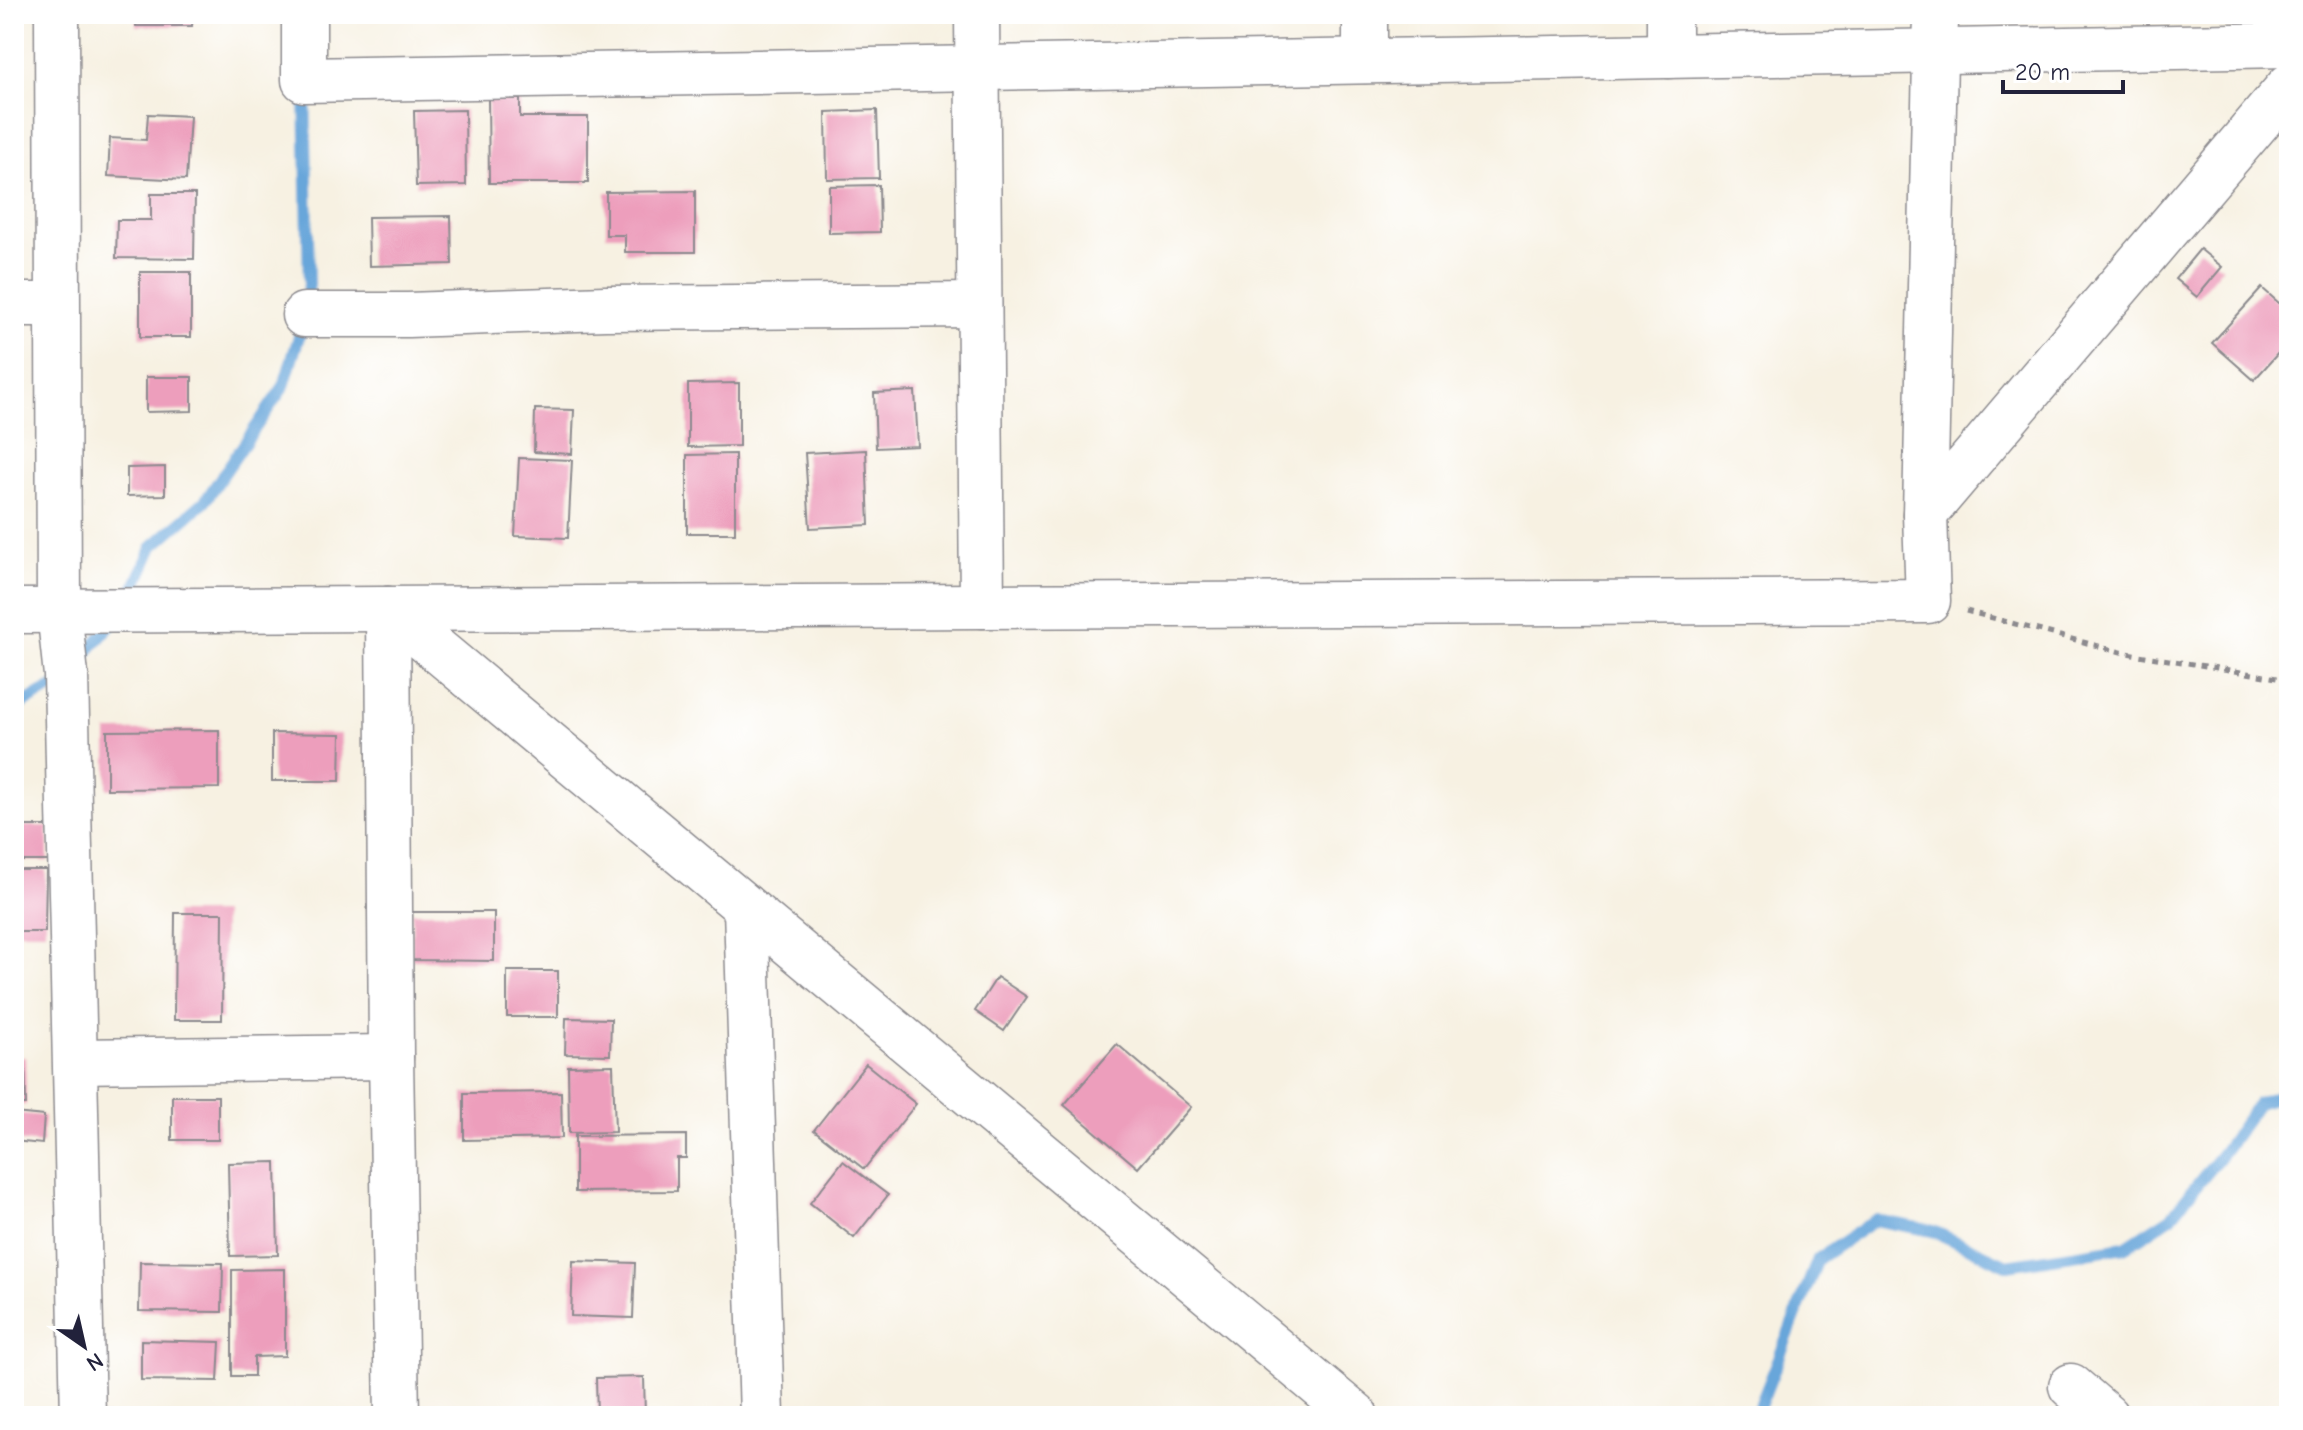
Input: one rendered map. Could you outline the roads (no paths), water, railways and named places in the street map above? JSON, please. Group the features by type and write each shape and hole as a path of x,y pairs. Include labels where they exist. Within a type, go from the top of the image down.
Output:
{"street":[{"path":"57,14 59,611 66,675 83,1416"},
{"path":"304,14 304,80 1365,61 1669,35 1935,33 2289,45"},
{"path":"977,14 982,606"},
{"path":"1365,14 1365,61"},
{"path":"14,611 1928,601 1925,514 1935,33"},
{"path":"1925,514 2289,86"},
{"path":"14,305 57,305"},
{"path":"304,315 408,315 605,308 979,305"},
{"path":"388,609 1356,1416"},
{"path":"388,609 397,1416"},
{"path":"746,908 762,1416"},
{"path":"76,1061 391,1057"},
{"path":"2071,1386 2106,1416"}],"waterway":[{"path":"128,603 153,546 205,501 284,386 300,333 309,285 305,87"},
{"path":"76,664 115,621"},
{"path":"14,708 59,684"},
{"path":"1756,1416 1818,1259 1875,1220 1933,1231 2007,1265 2125,1247 2171,1217 2258,1103 2289,1092"}]}
